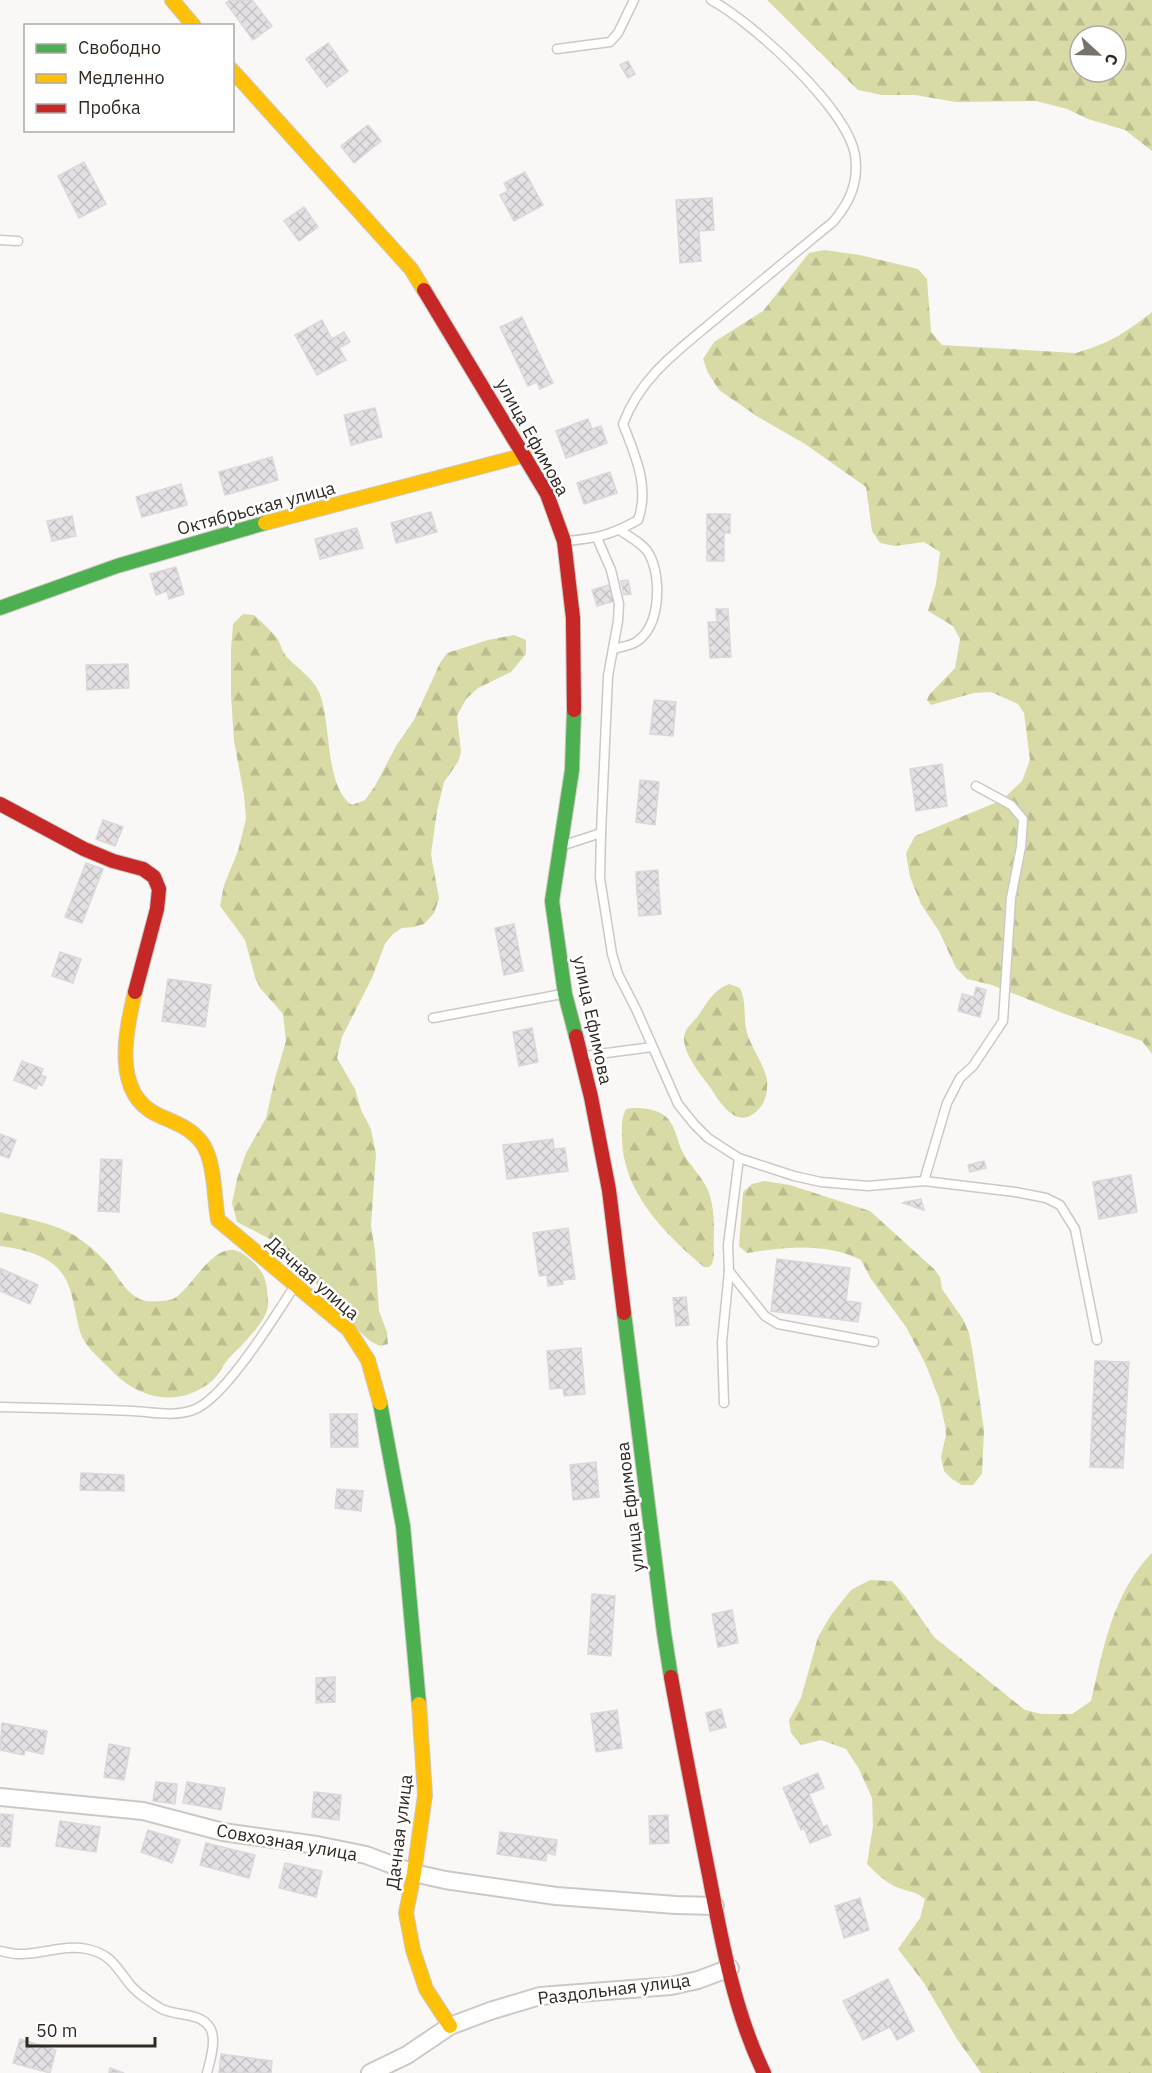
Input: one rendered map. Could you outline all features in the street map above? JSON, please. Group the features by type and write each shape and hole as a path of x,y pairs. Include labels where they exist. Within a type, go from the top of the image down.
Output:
{"main road":[{"path":"172,0 192,24"},
{"name":"улица Ефимова","path":"234,72 411,268 547,494 564,541 573,618 575,677 572,770 552,901 565,994 591,1097 609,1190 664,1633 682,1739 715,1906 738,2007 746,2033 764,2073"},
{"name":"Октябрьская улица","path":"0,608 117,566 181,547 525,455"},
{"name":"Дачная улица","path":"0,804 82,848 112,861 149,872 158,882 159,896 156,914 131,1008 126,1072 130,1089 137,1103 155,1114 186,1127 204,1145 218,1220 348,1329 368,1360 378,1393 403,1527 424,1760 425,1795 406,1913 413,1950 426,1989 450,2026"}],"street":[{"name":"Совхозная улица","path":"0,1797 143,1811 223,1832 317,1845 366,1855 414,1873 445,1880 556,1896 715,1906"},
{"name":"Раздольная улица","path":"370,2073 407,2055 450,2026 540,1996 671,1986 698,1980 730,1968"}],"lane":[{"path":"556,49 610,42 618,33 634,0"},
{"path":"564,541 597,538 620,530 638,520 643,507 638,462 623,424 629,407 641,388 674,352 833,222 847,205 854,186 855,153 844,129 826,104 776,48 711,0"},
{"path":"0,240 18,242"},
{"path":"614,649 636,642 651,624 656,587 655,568 649,553 620,530"},
{"path":"597,538 611,570 618,594 618,621 608,676 600,878 612,954 618,974 678,1104 694,1125 708,1138 739,1158 775,1171 821,1182 868,1186 924,1181 1015,1191 1046,1198 1060,1205 1075,1229 1097,1340"},
{"path":"924,1181 947,1102 960,1078 973,1066 1003,1021 1011,898 1021,847 1023,819 1011,804 976,786"},
{"path":"559,847 601,833"},
{"path":"433,1018 565,994"},
{"path":"581,1056 652,1047"},
{"path":"724,1403 722,1342 729,1271 728,1245 739,1158"},
{"path":"729,1271 765,1316 778,1324 874,1342"},
{"path":"0,1407 171,1414 195,1410 218,1392 251,1352 296,1284"},
{"path":"0,1951 19,1954 74,1948 102,1954 121,1970 128,1982 149,2001 164,2010 191,2015 211,2029 212,2041 207,2073"}],"green space":[{"path":"767,0 1152,0 1152,151 1125,130 1088,119 1067,109 1036,101 956,102 915,95 882,95 858,90"},
{"path":"824,250 860,255 918,269 927,279 931,332 942,345 1076,353 1117,337 1152,312 1152,1054 1142,1041 992,985 967,979 956,968 939,931 921,904 910,877 906,853 915,836 1002,800 1022,781 1030,760 1024,713 1018,704 991,692 974,693 931,705 927,700 929,695 955,668 960,639 953,626 928,611 936,584 940,552 924,542 895,546 880,543 872,531 866,487 805,444 758,417 719,390 708,373 703,359 714,342 763,311 809,253"},
{"path":"243,614 254,615 266,626 277,638 286,656 309,678 319,692 337,784 343,796 352,805 365,800 375,786 396,746 414,720 440,663 447,653 488,640 514,635 526,640 526,654 511,672 478,688 466,699 457,716 461,752 458,762 444,782 431,854 439,899 434,913 424,924 402,928 385,944 372,978 342,1037 337,1058 355,1089 361,1110 371,1129 376,1154 371,1226 379,1311 387,1332 388,1344 380,1346 360,1332 292,1257 270,1239 237,1222 232,1203 246,1153 266,1118 286,1041 283,1014 260,988 245,940 220,906 224,885 238,851 246,819 234,741 231,695 233,624"},
{"path":"729,984 740,988 747,1033 767,1080 766,1096 761,1107 750,1116 742,1118 735,1116 722,1105 692,1062 684,1039 687,1029 711,997"},
{"path":"626,1109 654,1110 668,1119 684,1155 708,1190 712,1203 714,1226 714,1256 709,1267 704,1267 661,1226 648,1210 629,1176 624,1157 622,1123"},
{"path":"764,1181 790,1185 870,1211 940,1277 942,1289 963,1319 969,1333 973,1354 984,1430 982,1474 973,1485 962,1485 944,1471 941,1457 946,1435 939,1398 925,1363 906,1327 871,1279 861,1260 833,1250 819,1248 790,1248 747,1253 739,1246 743,1192 752,1184"},
{"path":"0,1212 69,1232 92,1248 133,1295 146,1301 173,1299 212,1259 230,1250 240,1252 256,1264 264,1278 268,1305 266,1314 215,1378 201,1389 176,1397 150,1395 126,1383 88,1347 79,1329 66,1279 55,1266 33,1253 0,1246"},
{"path":"1152,1553 1152,2073 981,2073 957,2039 924,1983 898,1949 920,1918 925,1899 890,1884 867,1864 873,1826 872,1798 859,1769 846,1749 821,1740 801,1745 791,1733 789,1720 801,1698 818,1637 831,1615 851,1590 870,1580 892,1581 934,1637 1025,1710 1042,1714 1072,1714 1091,1701 1111,1622 1128,1585"}],"building":[{"path":"230,0 252,0 272,26 253,40 226,3"},
{"path":"328,43 348,71 327,87 306,59"},
{"path":"628,61 635,74 628,78 620,65"},
{"path":"368,125 381,141 354,163 341,146"},
{"path":"84,162 106,204 79,218 58,176"},
{"path":"525,172 543,205 514,221 500,195 508,191 504,183"},
{"path":"712,198 714,230 699,231 701,261 680,263 676,200"},
{"path":"304,207 318,227 299,241 284,221"},
{"path":"522,317 553,383 540,389 537,382 528,386 500,327"},
{"path":"322,320 332,339 344,332 350,342 339,348 346,360 317,375 295,335"},
{"path":"375,408 382,437 351,445 344,415"},
{"path":"588,419 592,429 601,426 607,443 566,458 556,431"},
{"path":"272,457 278,480 225,495 219,472"},
{"path":"610,472 617,493 584,504 577,483"},
{"path":"181,484 187,505 142,517 136,497"},
{"path":"431,512 437,532 396,543 391,523"},
{"path":"707,514 730,514 730,533 724,533 724,561 707,561"},
{"path":"72,516 76,536 52,541 47,521"},
{"path":"357,528 363,548 320,559 315,539"},
{"path":"176,567 184,594 169,599 167,591 156,595 150,574"},
{"path":"628,580 631,594 624,595 621,581"},
{"path":"609,585 614,601 597,606 592,590"},
{"path":"716,609 728,609 731,657 710,658 708,622 717,622"},
{"path":"128,664 129,688 87,690 86,665"},
{"path":"654,700 676,702 673,736 650,734"},
{"path":"942,764 947,806 916,811 910,769"},
{"path":"640,780 659,782 655,825 636,822"},
{"path":"103,820 123,827 115,846 96,839"},
{"path":"86,863 103,869 82,923 65,917"},
{"path":"658,870 659,892 637,893 636,872"},
{"path":"659,892 661,914 639,916 637,893"},
{"path":"514,924 523,971 504,975 495,928"},
{"path":"60,952 81,959 73,983 52,976"},
{"path":"168,979 211,985 205,1027 162,1021"},
{"path":"976,987 986,990 980,1017 958,1011 962,994 974,997"},
{"path":"532,1028 538,1062 519,1066 513,1032"},
{"path":"22,1061 43,1069 41,1075 46,1077 42,1086 38,1084 36,1089 14,1080"},
{"path":"0,1134 16,1140 9,1158 0,1155"},
{"path":"553,1139 554,1149 565,1148 568,1171 507,1179 503,1145"},
{"path":"101,1159 122,1160 119,1212 98,1211"},
{"path":"984,1161 986,1168 970,1172 968,1165"},
{"path":"1131,1175 1137,1212 1099,1219 1093,1182"},
{"path":"921,1199 924,1210 903,1203 905,1202"},
{"path":"568,1228 575,1279 562,1280 563,1284 548,1286 547,1275 539,1276 533,1233"},
{"path":"777,1259 850,1268 846,1301 861,1303 858,1322 771,1311"},
{"path":"0,1268 38,1285 30,1304 0,1291"},
{"path":"686,1297 689,1325 676,1326 673,1298"},
{"path":"581,1348 585,1394 564,1396 563,1388 550,1389 547,1351"},
{"path":"1095,1361 1129,1362 1123,1468 1090,1467"},
{"path":"330,1414 357,1414 358,1447 331,1447"},
{"path":"596,1462 599,1497 573,1500 570,1465"},
{"path":"81,1473 124,1475 124,1491 80,1490"},
{"path":"337,1489 363,1491 361,1511 335,1508"},
{"path":"592,1594 615,1596 611,1656 588,1654"},
{"path":"732,1610 738,1643 718,1647 712,1614"},
{"path":"335,1677 335,1702 316,1703 316,1678"},
{"path":"721,1709 726,1727 710,1731 706,1713"},
{"path":"617,1710 622,1748 596,1752 591,1714"},
{"path":"2,1723 47,1731 43,1754 25,1750 24,1755 0,1750"},
{"path":"109,1744 130,1748 124,1780 104,1777"},
{"path":"818,1773 824,1788 809,1794 823,1827 827,1825 831,1835 810,1843 804,1828 801,1830 783,1788"},
{"path":"156,1782 177,1784 175,1804 153,1801"},
{"path":"187,1782 225,1788 221,1810 183,1803"},
{"path":"314,1792 341,1795 339,1820 312,1817"},
{"path":"0,1814 13,1815 10,1847 0,1846"},
{"path":"668,1815 669,1843 650,1844 649,1816"},
{"path":"60,1821 100,1827 96,1852 56,1846"},
{"path":"148,1830 180,1840 172,1863 141,1852"},
{"path":"500,1832 557,1840 555,1855 547,1853 546,1861 497,1854"},
{"path":"206,1843 255,1855 249,1878 200,1865"},
{"path":"285,1863 322,1871 316,1897 279,1888"},
{"path":"860,1898 869,1930 844,1938 835,1906"},
{"path":"888,1979 914,2031 897,2040 890,2027 863,2040 843,2001"},
{"path":"20,2039 56,2050 50,2073 13,2063"},
{"path":"221,2054 272,2061 271,2073 219,2073"},
{"path":"110,2068 124,2073 109,2073"}],"traffic: fast":[{"path":"0,608 117,566 265,523"},
{"path":"574,710 572,770 552,901 565,994 576,1036"},
{"path":"624,1313 671,1677"},
{"path":"380,1403 403,1526 419,1704"}],"traffic: slow":[{"path":"172,0 192,24"},
{"path":"234,72 411,269 424,290"},
{"path":"265,523 525,455"},
{"path":"135,992 126,1042 128,1076 133,1091 142,1104 156,1114 175,1122 198,1137 212,1169 218,1220 348,1329 368,1360 380,1403"},
{"path":"419,1704 425,1795 406,1913 413,1950 426,1989 450,2026"}],"traffic: jam":[{"path":"424,290 547,494 564,541 573,618 574,710"},
{"path":"0,804 84,849 113,861 143,869 154,877 159,889 157,909 135,992"},
{"path":"576,1036 591,1097 609,1190 624,1313"},
{"path":"671,1677 724,1951 737,2001 764,2073"}]}
